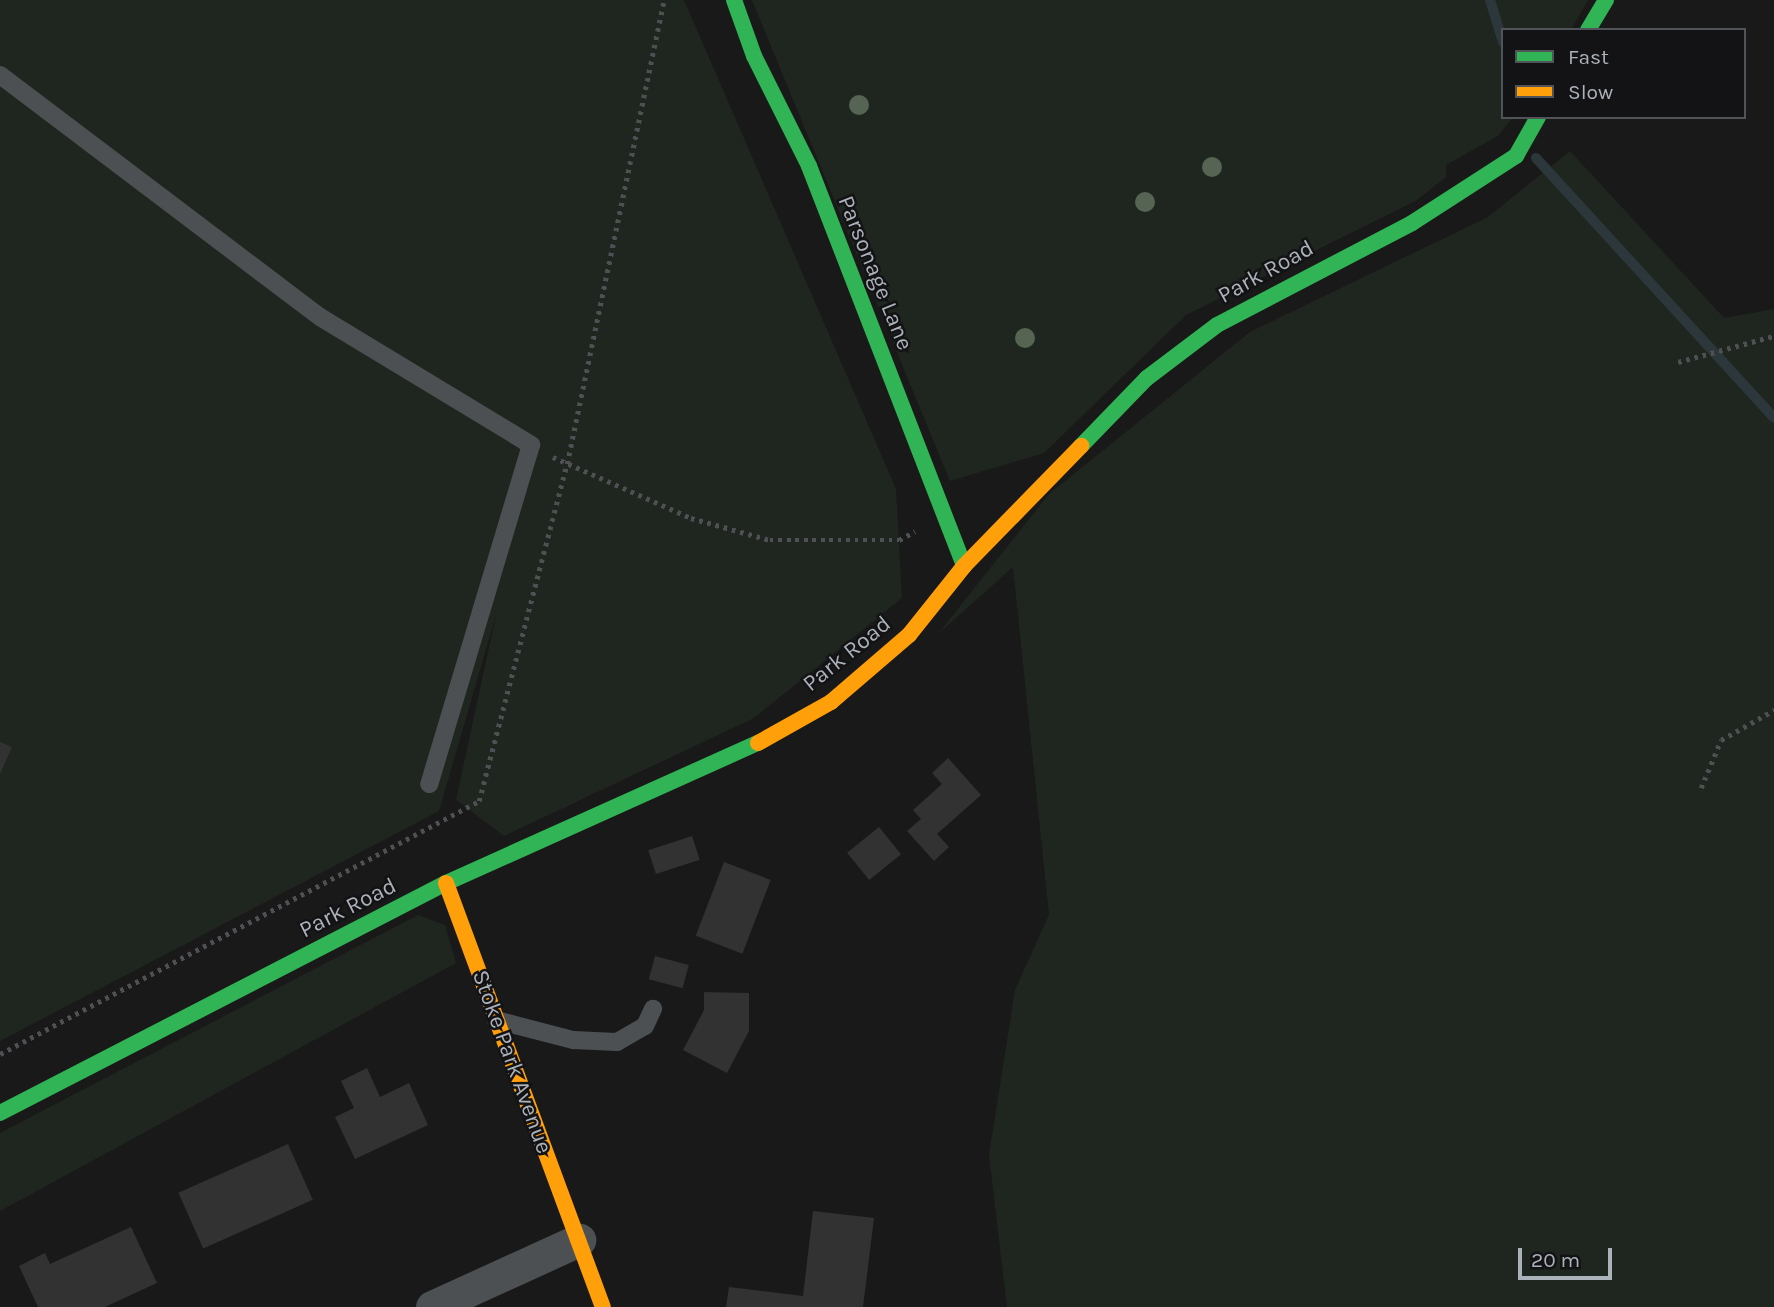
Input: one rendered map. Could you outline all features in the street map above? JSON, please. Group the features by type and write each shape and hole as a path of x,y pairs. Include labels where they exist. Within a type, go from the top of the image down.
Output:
{"main road":[{"name":"Parsonage Lane","path":"734,0 754,56 808,166 946,513 964,566"},
{"path":"1589,28 1605,0"},
{"name":"Park Road","path":"0,1113 446,883 732,758 831,702 909,635 964,566 1147,378 1217,325 1412,223 1516,156 1537,119"},
{"name":"Stoke Park Avenue","path":"446,883 603,1307"}],"street":[{"path":"432,1307 579,1240"}],"lane":[{"path":"0,75 320,317 531,445 429,784"},
{"path":"496,1020 593,1044 617,1042 645,1026 653,1009"}],"path":[{"path":"0,1055 479,801 567,464 664,0"},
{"path":"1678,362 1702,359 1735,345 1774,336"},
{"path":"531,445 567,464 691,518 771,540 899,540 946,513"},
{"path":"1700,788 1721,740 1774,710"}],"shaded area":[{"path":"0,0 684,0 896,489 902,598 754,718 504,836 456,800 496,615 439,811 0,1041"},
{"path":"752,0 1588,0 1572,28 1501,28 1501,119 1511,119 1498,136 1446,165 1446,177 1417,200 1186,315 1044,453 950,481"},
{"path":"1570,151 1724,318 1774,309 1774,1307 1007,1307 989,1155 1015,990 1049,915 1013,567 938,634 1049,494 1250,332 1488,217"},
{"path":"418,915 445,925 456,963 0,1211 0,1133"}],"building":[{"path":"0,742 12,747 0,774"},
{"path":"948,758 981,795 937,834 949,847 934,861 907,831 921,819 913,810 942,784 932,773"},
{"path":"879,827 901,854 869,880 847,853"},
{"path":"692,836 700,860 656,874 648,850"},
{"path":"724,862 771,880 742,954 696,936"},
{"path":"655,956 689,965 683,988 649,979"},
{"path":"704,992 749,993 749,1031 727,1073 683,1050 704,1010"},
{"path":"367,1068 380,1097 409,1083 428,1125 355,1159 335,1117 354,1108 341,1081"},
{"path":"288,1144 313,1200 203,1249 178,1193"},
{"path":"813,1211 874,1218 863,1307 726,1307 729,1287 803,1296"},
{"path":"131,1227 157,1283 105,1307 38,1307 19,1266 45,1253 50,1264"}],"waterway":[{"path":"1490,0 1501,36"},
{"path":"1536,158 1774,418"}],"traffic: fast":[{"path":"734,0 754,56 809,166 964,566"},
{"path":"1589,28 1606,0"},
{"path":"1081,446 1147,378 1217,325 1412,223 1516,156 1537,119"},
{"path":"0,1113 446,883 758,743"}],"traffic: slow":[{"path":"758,743 831,702 909,635 964,566 1081,446"},
{"path":"446,883 603,1307"}]}
